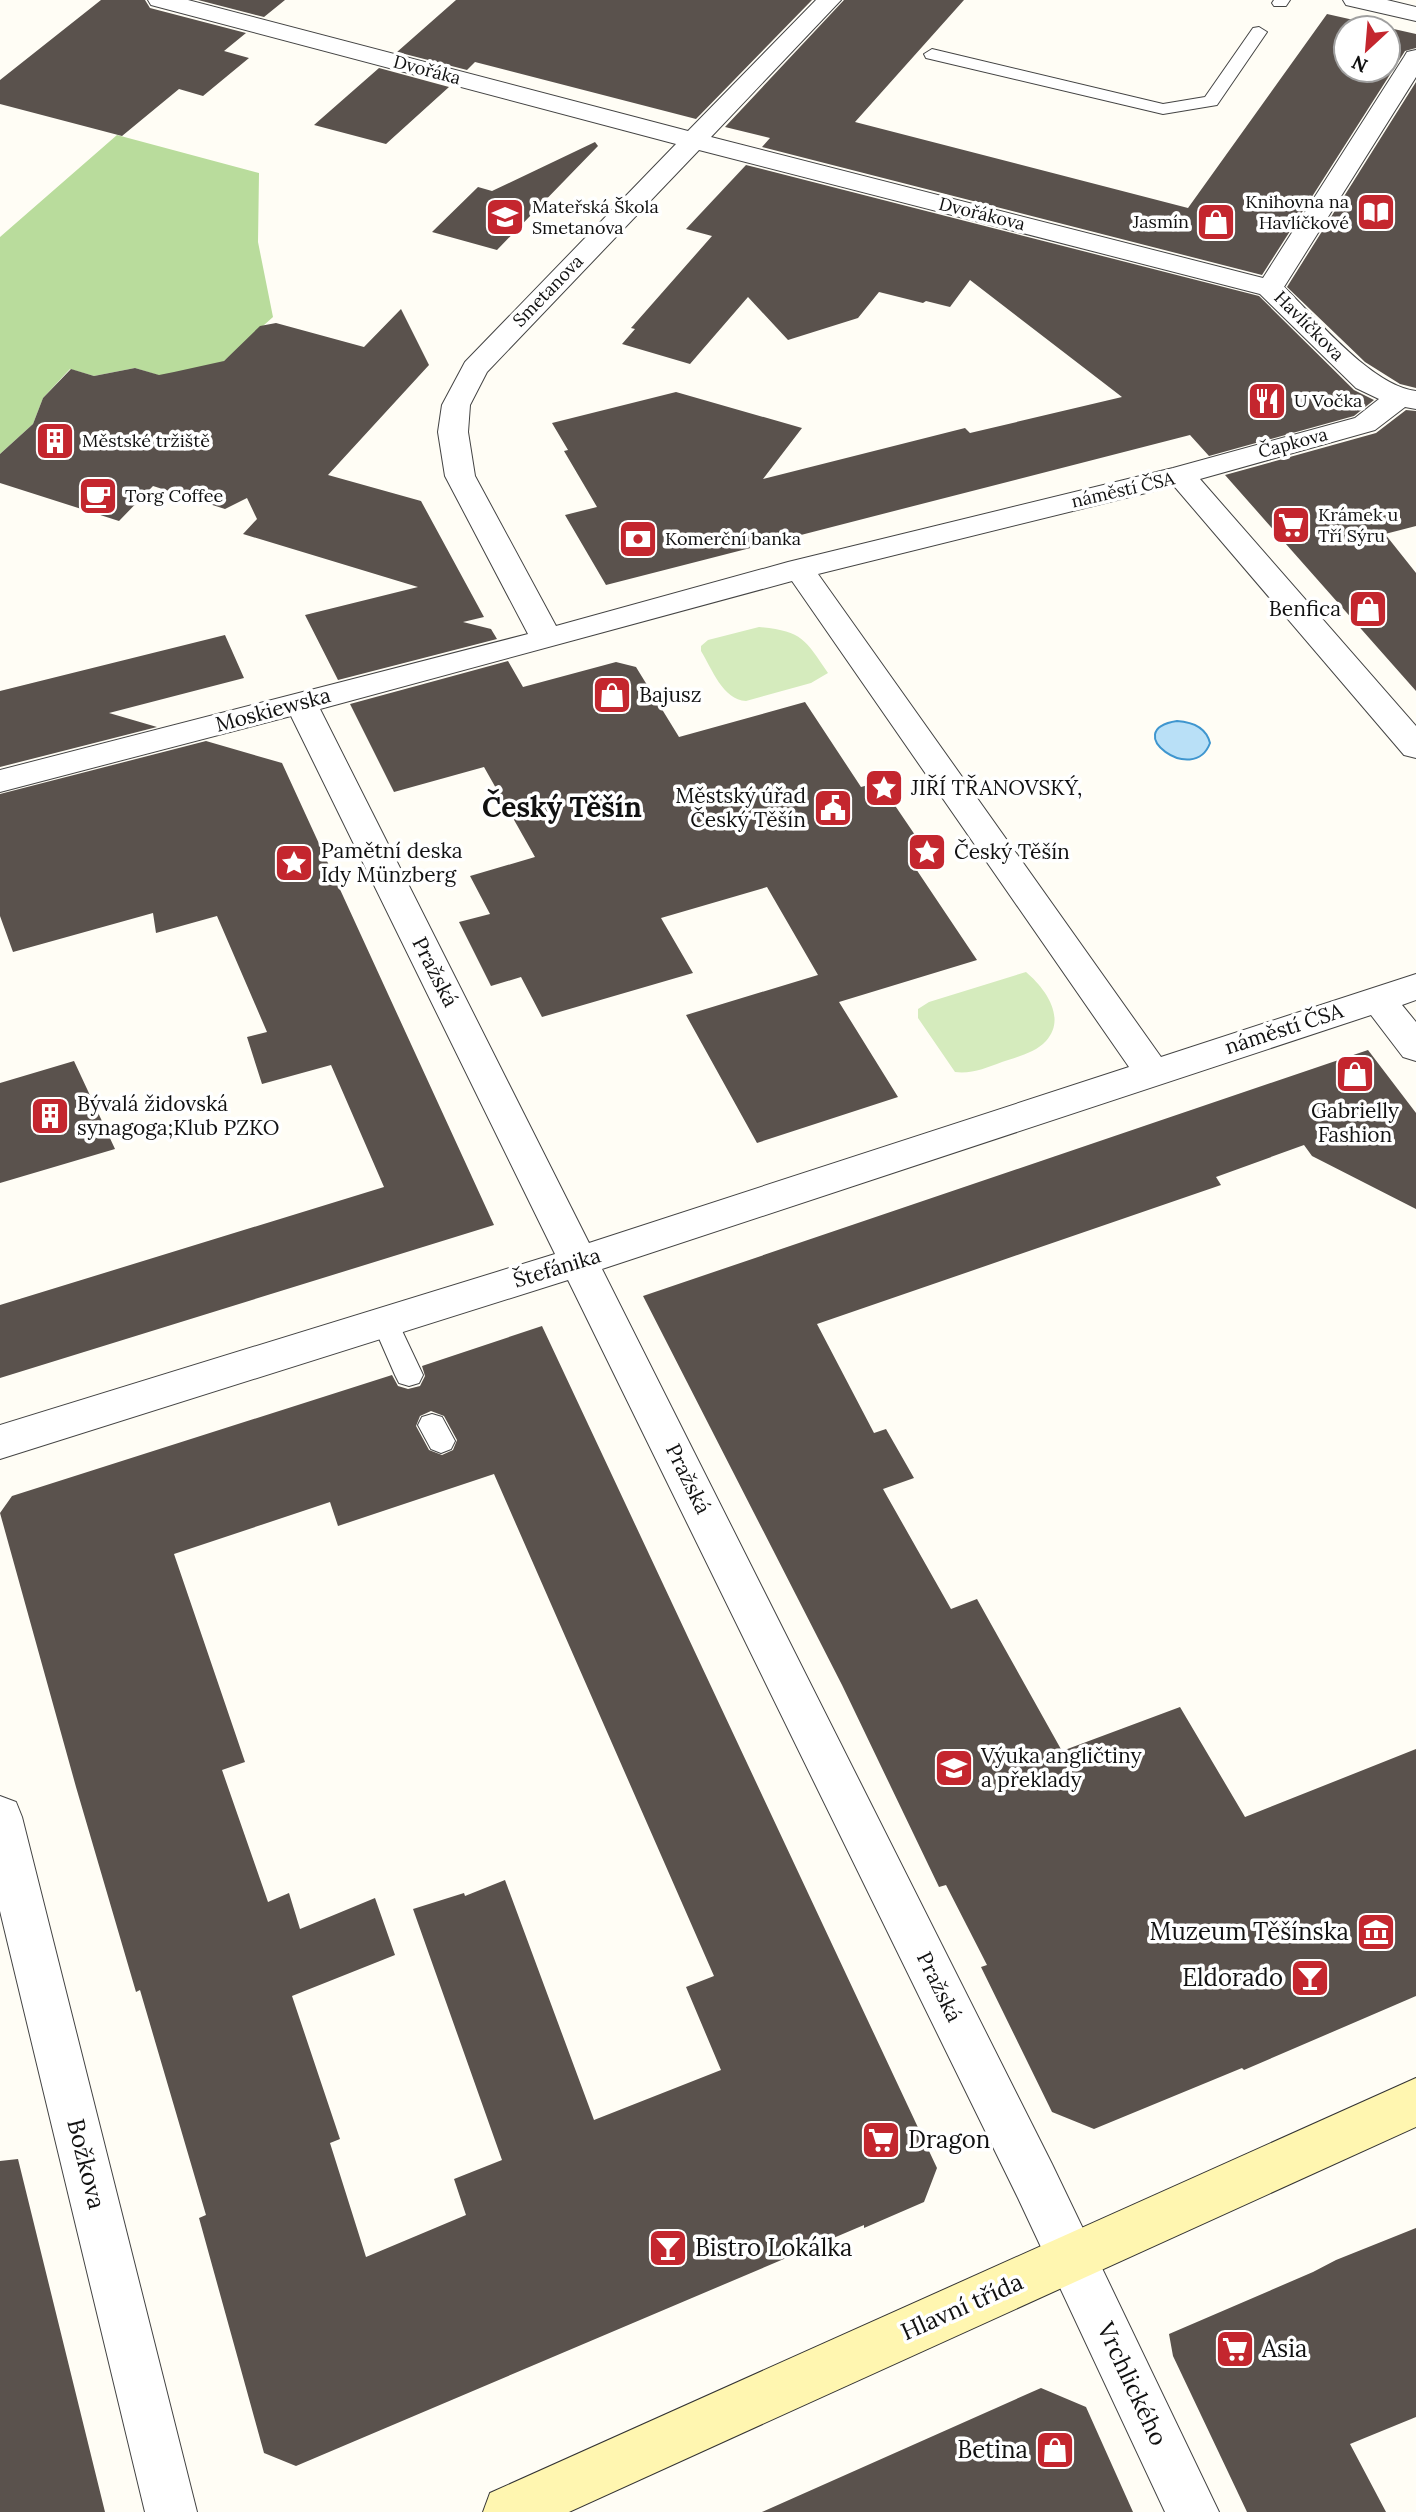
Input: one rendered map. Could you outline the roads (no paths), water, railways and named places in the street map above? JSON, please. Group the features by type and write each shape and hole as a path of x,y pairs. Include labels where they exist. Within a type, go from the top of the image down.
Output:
{"street":[{"name":"Dvořáka","path":"160,0 695,141"},
{"name":"Smetanova","path":"547,639 460,476 453,432 456,405 475,368 829,0"},
{"path":"1355,0 1416,13"},
{"name":"Havlíčkova","path":"1408,399 1366,382 1270,288 1416,57"},
{"name":"Dvořákova","path":"695,141 1270,288"},
{"name":"Čapkova","path":"1181,475 1365,424 1408,399"},
{"name":"náměstí ČSA","path":"629,617 799,569 1181,475 1416,747"},
{"path":"799,569 1152,1072"},
{"name":"Moskiewska","path":"0,781 629,617"},
{"name":"Pražská","path":"300,703 580,1261 1072,2257"},
{"name":"náměstí ČSA","path":"1112,1085 1416,987"},
{"path":"1378,999 1416,1048"},
{"name":"Štefánika","path":"0,1442 580,1261 1112,1085"},
{"name":"Božkova","path":"0,1817 171,2512"},
{"name":"Hlavní třída","path":"509,2512 1416,2102"},
{"name":"Vrchlického","path":"1072,2257 1193,2512"}],"lane":[{"path":"932,54 1163,109 1210,101 1259,32"},
{"path":"384,1320 409,1375"}],"water":[{"path":"1177,721 1193,724 1205,733 1210,743 1202,755 1190,759 1177,758 1157,744 1155,734 1161,726"}],"place":[{"name":"Knihovna na Havlíčkové","path":"1376,212"},
{"name":"Mateřská Škola Smetanova","path":"505,217"},
{"name":"Jasmín","path":"1216,222"},
{"name":"U Vočka","path":"1267,401"},
{"name":"Městské tržiště","path":"55,441"},
{"name":"Torg Coffee","path":"98,496"},
{"name":"Krámek u Tří Sýru","path":"1291,525"},
{"name":"Komerční banka","path":"638,539"},
{"name":"Benfica","path":"1368,609"},
{"name":"Bajusz","path":"612,695"},
{"name":"JIŘÍ TŘANOVSKÝ,","path":"884,788"},
{"name":"Městský úřad Český Těšín","path":"833,808"},
{"name":"Český Těšín","path":"927,852"},
{"name":"Pamětní deska Idy Münzberg","path":"294,863"},
{"name":"Gabrielly Fashion","path":"1355,1074"},
{"name":"Bývalá židovská synagoga;Klub PZKO","path":"50,1116"},
{"name":"Výuka angličtiny a překlady","path":"954,1768"},
{"name":"Muzeum Těšínska","path":"1376,1932"},
{"name":"Eldorado","path":"1310,1978"},
{"name":"Dragon","path":"881,2140"},
{"name":"Bistro Lokálka","path":"668,2248"},
{"name":"Asia","path":"1235,2349"},
{"name":"Betina","path":"1055,2450"}],"district":[{"name":"Český Těšín","path":"562,807"}]}
